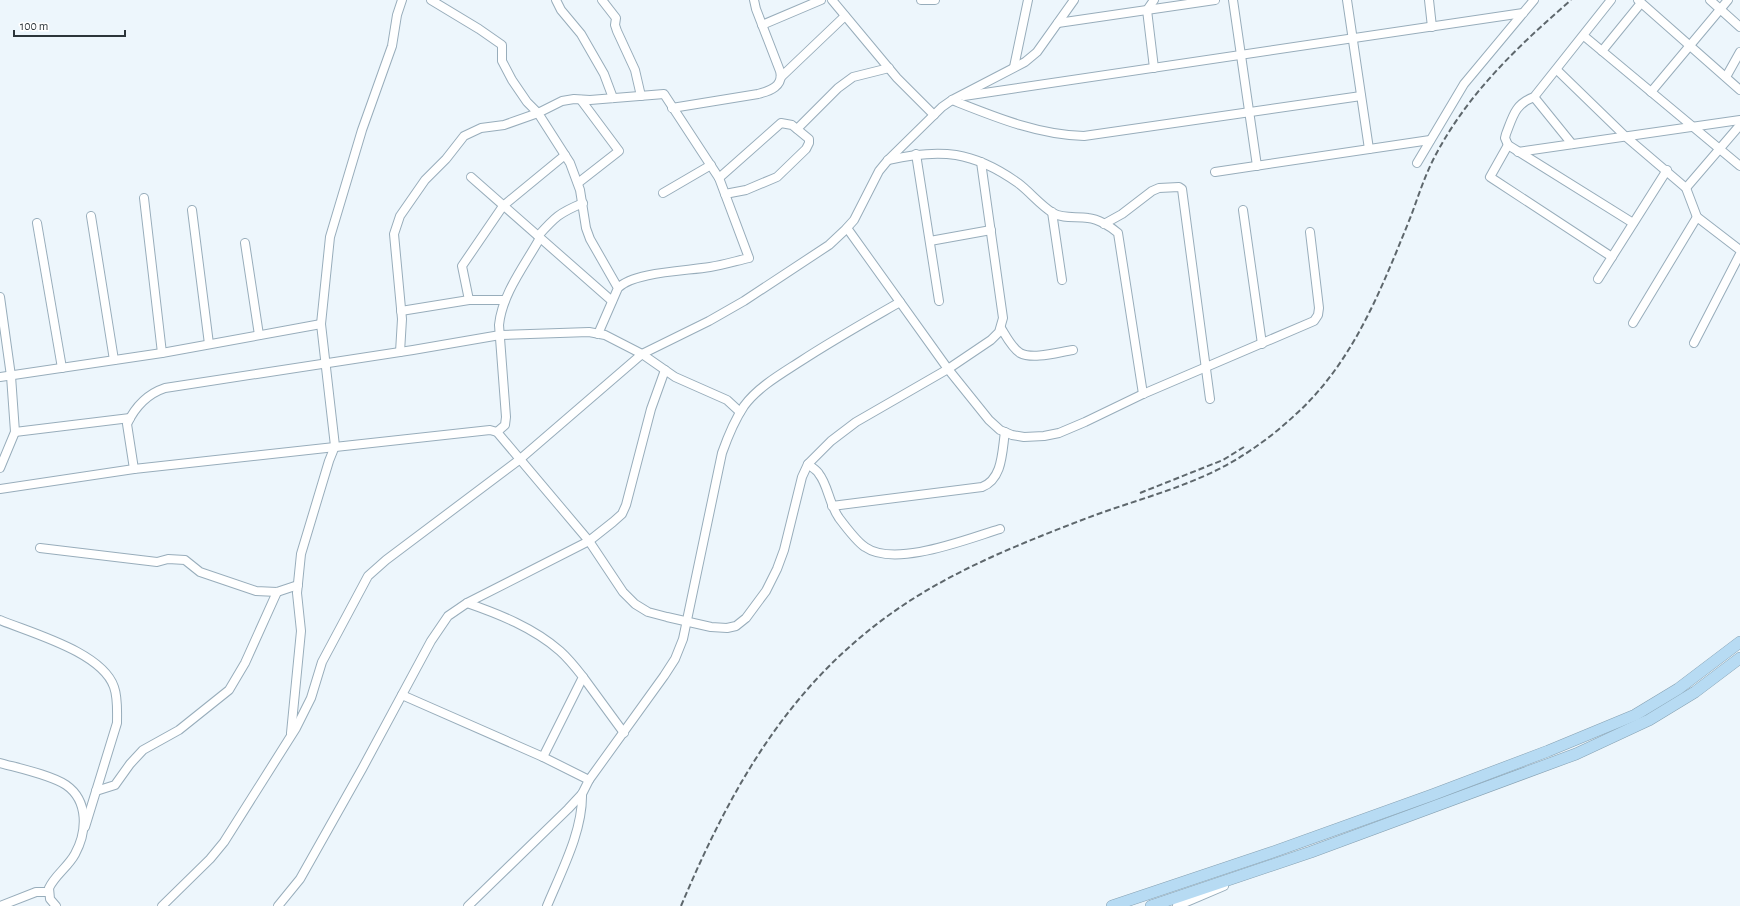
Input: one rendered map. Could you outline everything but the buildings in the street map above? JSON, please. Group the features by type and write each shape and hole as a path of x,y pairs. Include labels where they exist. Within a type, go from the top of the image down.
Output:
{"highway":[{"path":"1112,906 1270,853 1432,795 1548,751 1635,715 1678,689 1740,642"},
{"path":"1151,906 1286,860 1576,754 1649,720 1695,692 1740,658"}],"street":[{"path":"291,736 301,631 298,585 301,554 329,461 336,446 321,324 326,264 334,219 362,130 392,46 397,15 402,0"},
{"path":"431,0 479,29 502,45 502,60 512,80 527,102 538,113 570,163 578,183 583,203 586,228 590,239 618,288"},
{"path":"556,0 561,10 581,34 604,74 613,98"},
{"path":"602,0 616,18 615,25 635,70 641,96"},
{"path":"754,0 781,77"},
{"path":"762,25 821,0"},
{"path":"832,0 889,68 934,116"},
{"path":"921,0 935,0"},
{"path":"1014,67 1028,0"},
{"path":"162,906 210,859 224,842 291,736 311,698 322,662 368,576 386,560 519,460 642,354 744,301 829,245 854,220 879,171 888,160 955,98 1025,62 1037,52 1074,0"},
{"path":"1154,0 1147,10 1154,68"},
{"path":"1058,23 1215,0"},
{"path":"1233,0 1257,166"},
{"path":"1347,0 1369,149"},
{"path":"1428,0 1432,27"},
{"path":"1417,163 1464,84 1534,0"},
{"path":"1611,0 1584,36 1534,97 1525,100 1519,105 1505,138 1508,145 1518,152 1633,223"},
{"path":"1710,0 1740,27"},
{"path":"1651,92 1728,0"},
{"path":"1602,51 1640,2 1740,90"},
{"path":"955,98 1523,13"},
{"path":"672,108 731,100 768,92 776,87 781,77 845,16"},
{"path":"1584,36 1740,166"},
{"path":"1726,77 1740,52"},
{"path":"797,129 838,88 852,77 889,68"},
{"path":"1557,70 1625,136 1667,170 1686,188 1697,217 1740,250"},
{"path":"400,352 401,311 394,234 400,216 425,180 446,159 464,136 481,128 504,125 538,113 562,102 664,94 719,178 749,258 710,267 643,276 628,280 618,288 598,334"},
{"path":"955,98 1031,129 1070,136 1084,136 1361,96"},
{"path":"1534,97 1572,144"},
{"path":"578,183 619,152 581,100"},
{"path":"1518,152 1740,120"},
{"path":"719,178 781,123 792,125 807,136 809,143 806,149 777,177 746,190 725,194"},
{"path":"1686,188 1740,125"},
{"path":"1215,172 1430,140"},
{"path":"1508,145 1490,177 1612,257"},
{"path":"888,160 916,154 946,153 969,157 1017,182 1052,212 1066,216 1090,218 1104,224 1118,233 1143,394"},
{"path":"916,154 939,301"},
{"path":"469,300 462,266 503,206 565,155"},
{"path":"0,489 134,469 490,430 497,432 519,460 589,541 623,592 635,604 648,612 688,622 711,627 728,628 736,626 746,618 766,591 777,569 785,544 797,495 808,464 832,441 856,422 948,369 991,340 999,332 1003,318 981,162"},
{"path":"663,193 711,165"},
{"path":"1598,279 1667,170"},
{"path":"471,177 612,301"},
{"path":"1104,224 1122,214 1152,191 1159,188 1179,187 1182,189 1210,399"},
{"path":"144,198 162,353"},
{"path":"497,432 505,425 506,417 499,325 500,312 539,237 554,218 562,212 583,203"},
{"path":"192,210 209,344"},
{"path":"1243,210 1262,344"},
{"path":"1052,212 1062,280"},
{"path":"91,216 114,360"},
{"path":"1633,323 1697,217"},
{"path":"37,223 62,368"},
{"path":"847,228 948,369 990,420 1000,430 1024,437 1044,436 1059,433 1143,394 1306,326 1314,321 1318,315 1319,308 1310,232"},
{"path":"930,240 991,230"},
{"path":"245,244 259,335"},
{"path":"1694,343 1740,254"},
{"path":"0,297 11,376 15,432 0,468"},
{"path":"401,311 469,300 505,300"},
{"path":"468,906 542,836 582,794 589,780 648,701 675,659 688,622 722,453 729,432 740,412 753,396 787,370 836,338 900,302"},
{"path":"0,377 162,353 321,324"},
{"path":"1001,328 1020,353 1029,355 1045,355 1073,350"},
{"path":"134,469 127,424 145,399 153,392 165,388 326,364 500,335 589,332 605,335 642,354 676,377 693,386 727,400 740,412"},
{"path":"278,906 300,879 439,628 448,616 467,603 589,541 622,514 626,505 651,409 666,370"},
{"path":"15,432 130,418"},
{"path":"832,506 990,485 998,472 1006,432"},
{"path":"808,464 819,474 832,506 839,517 864,547 875,552 889,554 924,552 1000,529"},
{"path":"40,548 157,562 168,559 185,560 200,572 213,578 256,591 277,592 298,585"},
{"path":"96,791 115,784 143,750 179,730 228,690 245,664 277,592"},
{"path":"467,603 488,610 524,627 559,650 583,677 624,733"},
{"path":"0,620 71,648 88,658 104,672 114,687 117,723 85,827 74,856 51,884 48,892 50,899 56,906"},
{"path":"543,757 583,677"},
{"path":"402,694 543,757 589,780"},
{"path":"0,763 58,781 67,786 80,802 85,827"},
{"path":"547,906 575,835 582,808 582,794"},
{"path":"1177,906 1286,860"},
{"path":"0,906 36,892 48,892"}],"railway":[{"path":"681,906 722,817 745,776 771,736 799,699 831,664 867,632 908,602 929,589 993,556 1101,513 1180,486 1219,469 1245,454 1267,438 1295,415 1316,394 1334,372 1364,322 1389,270 1433,160 1446,136 1461,114 1494,73 1512,54 1571,0"},
{"path":"1140,493 1223,460 1244,447"}]}
